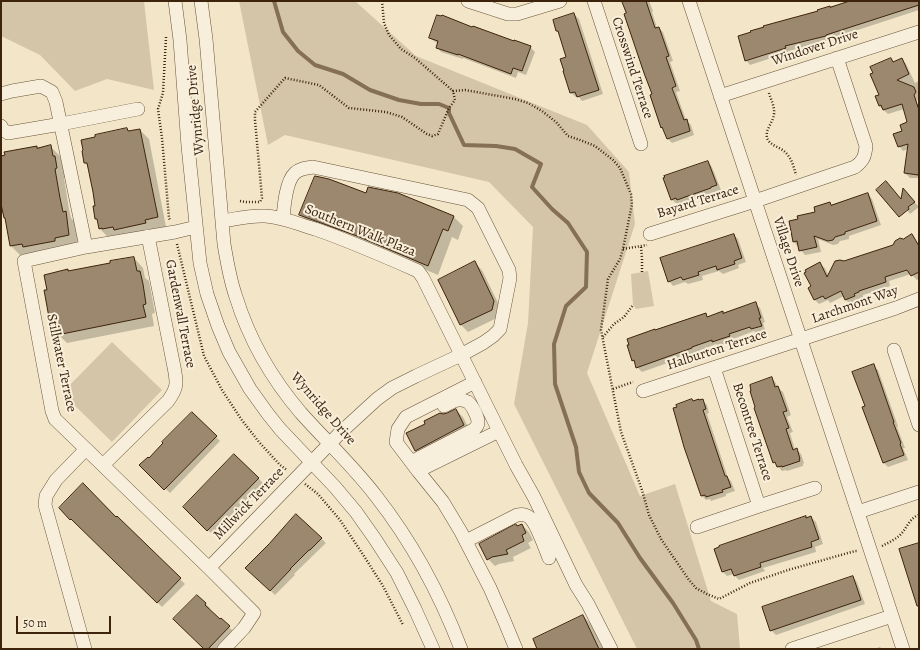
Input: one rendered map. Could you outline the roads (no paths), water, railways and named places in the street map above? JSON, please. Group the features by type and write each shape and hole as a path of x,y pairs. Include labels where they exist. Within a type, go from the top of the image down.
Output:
{"street":[{"name":"Wynridge Drive","path":"175,1 180,40 200,263 207,294 218,326 229,352 250,390 280,429 356,512 375,539 397,573 433,649"},
{"name":"Wynridge Drive","path":"202,1 224,244 235,297 261,356 287,396 301,413 356,471 377,497 418,558 438,594 461,649"},
{"path":"468,1 508,14 518,14 560,1"},
{"name":"Crosswind Terrace","path":"594,1 641,144"},
{"name":"Village Drive","path":"689,1 903,649"},
{"name":"Windover Drive","path":"720,96 919,32"},
{"name":"Bayard Terrace","path":"651,239 755,201 855,167 861,162 865,155 866,146 837,58"},
{"path":"1,94 41,86 52,92 62,124 86,247"},
{"path":"1,126 2,129 8,133 138,109"},
{"path":"283,218 284,204 290,179 296,172 303,168 314,167 468,200 478,208 509,270 510,278 500,329 494,336 461,355 392,388 377,399 341,432 312,463"},
{"name":"Southern Walk Plaza","path":"222,221 263,216 283,218 342,239 418,271 423,278 516,465 534,497 555,555"},
{"name":"Stillwater Terrace","path":"196,227 86,247 24,261 52,411 55,419 210,568 254,613 244,628 224,649"},
{"name":"Gardenwall Terrace","path":"103,465 168,401 174,393 177,383 148,236"},
{"name":"Larchmont Way","path":"801,340 919,299"},
{"name":"Halburton Terrace","path":"643,392 801,340"},
{"path":"894,350 919,425"},
{"name":"Becontree Terrace","path":"714,368 759,506"},
{"path":"475,382 406,416 398,429 396,442 442,502 463,536 490,588 516,649"},
{"path":"398,429 454,401 461,400 468,402 472,406 478,419 477,427 473,430 415,466"},
{"path":"415,466 499,431"},
{"path":"85,649 44,505 46,496 56,480 86,449"},
{"name":"Millwick Terrace","path":"210,568 312,463"},
{"path":"698,527 815,488"},
{"path":"858,512 919,492"},
{"path":"463,536 516,515 522,514 528,516 533,521 588,604 610,649"},
{"path":"792,649 892,616"}],"waterway":[{"path":"274,1 283,32 298,51 315,65 343,74 370,90 399,100 421,104 439,104 449,108 449,113 464,145 496,146 515,149 541,164 532,187 552,209 568,223 587,252 586,287 566,306 554,344 555,384 576,447 579,472 589,493 618,523 640,558 673,603 696,640 699,649"}]}
